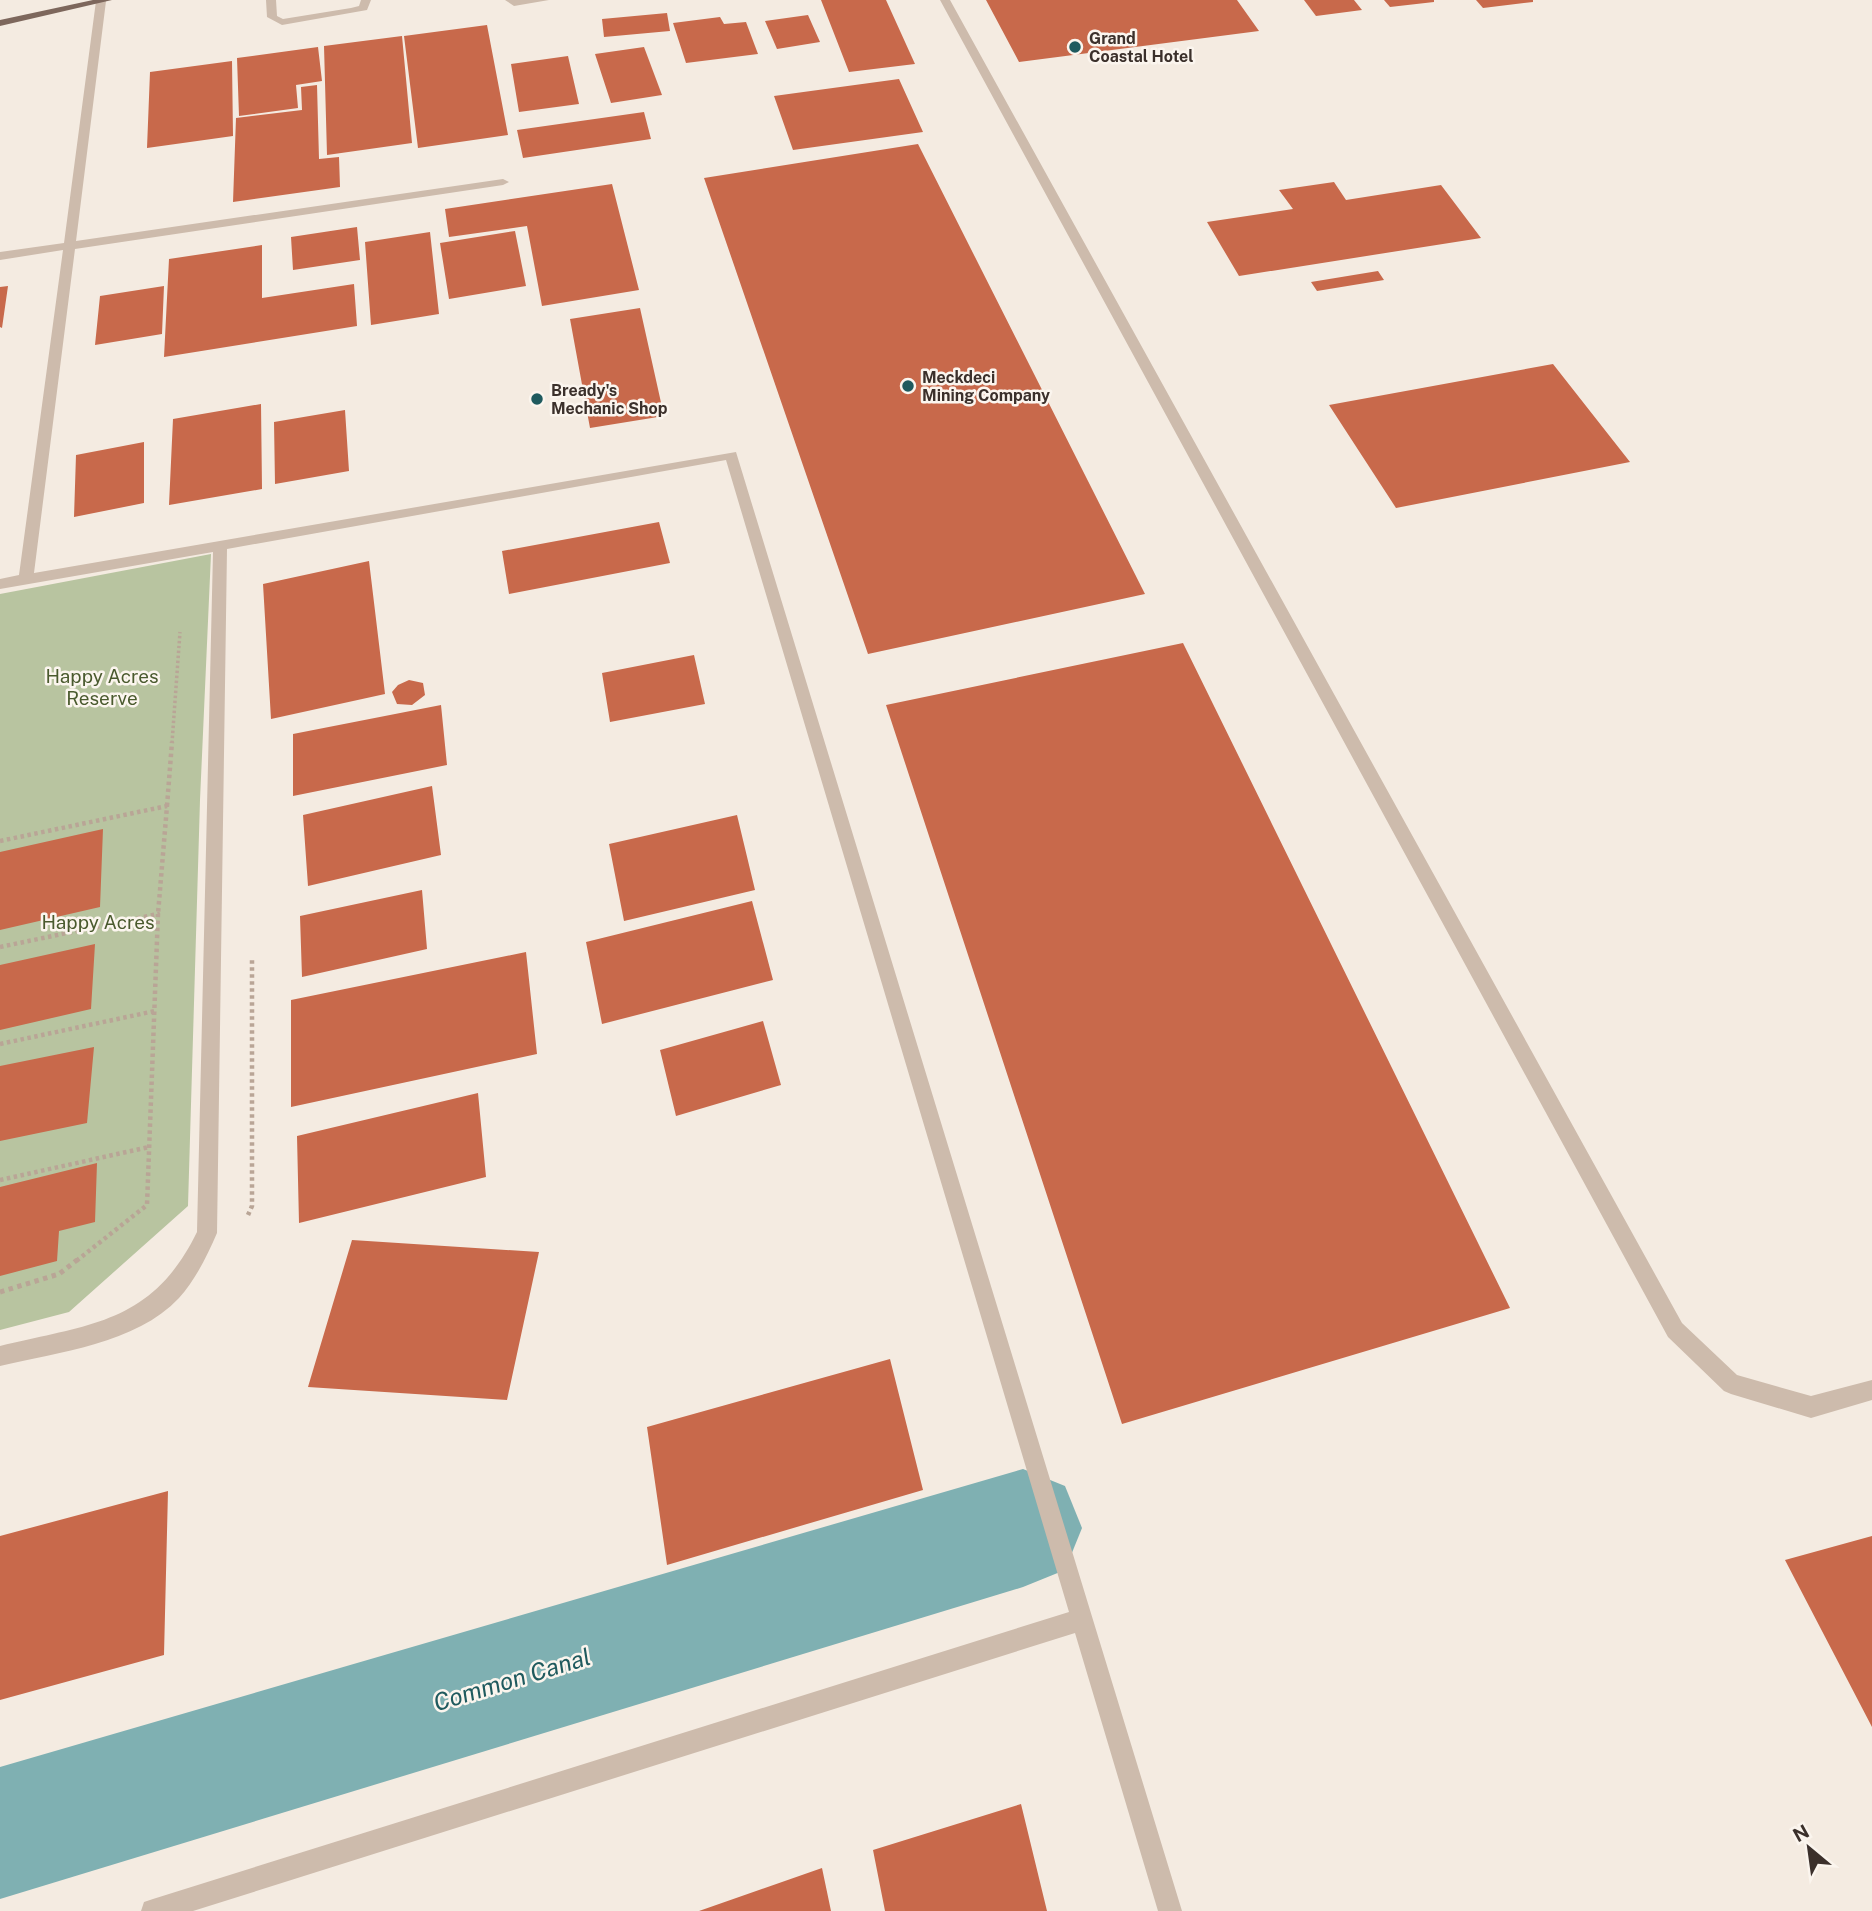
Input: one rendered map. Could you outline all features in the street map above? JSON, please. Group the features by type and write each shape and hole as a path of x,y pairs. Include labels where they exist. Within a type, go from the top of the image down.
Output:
{"main road":[{"path":"0,23 107,0"}],"street":[{"path":"271,0 272,17 282,22 352,12 363,8 366,0"},
{"path":"510,0 514,3 544,0"},
{"path":"945,0 1675,1330 1731,1384 1811,1407 1872,1390"},
{"path":"26,579 102,1"},
{"path":"0,256 503,182"},
{"path":"0,584 731,455 1170,1911"},
{"path":"0,1356 123,1323 155,1305 186,1274 207,1233 220,544"},
{"path":"153,1911 210,1902 1082,1619"}],"path":[{"path":"0,1292 59,1274 147,1205 158,914 180,628"},
{"path":"0,841 167,806"},
{"path":"0,947 158,914"},
{"path":"0,1044 155,1011"},
{"path":"0,1180 149,1147"}],"green space":[{"name":"Happy Acres","path":"211,554 200,800 188,1206 69,1312 0,1330 0,594"}],"building":[{"path":"821,0 886,0 915,64 849,72"},
{"name":"Grand Coastal Hotel","path":"986,0 1237,0 1259,31 1019,62"},
{"path":"1304,0 1354,0 1362,10 1316,16"},
{"path":"1384,0 1434,0 1434,2 1390,7"},
{"path":"1476,0 1533,0 1533,2 1483,8"},
{"path":"667,13 670,31 604,37 602,19"},
{"path":"808,15 820,42 777,49 765,21"},
{"path":"720,17 724,24 746,22 758,54 686,63 673,23"},
{"path":"487,25 508,135 418,148 404,36"},
{"path":"402,36 412,143 327,155 324,46"},
{"path":"318,47 322,81 296,85 298,108 239,116 237,58"},
{"path":"644,47 662,95 611,103 595,54"},
{"path":"568,56 579,104 519,112 511,64"},
{"path":"232,61 233,136 147,148 150,72"},
{"path":"899,79 923,132 793,150 774,96"},
{"path":"317,85 319,159 339,157 340,187 233,202 236,118 302,110 301,87"},
{"path":"644,112 651,139 523,158 517,130"},
{"name":"Meckdeci Mining Company","path":"918,144 1145,594 868,654 704,178"},
{"path":"1334,182 1346,200 1441,185 1481,238 1239,276 1207,222 1293,209 1279,190"},
{"path":"612,184 639,290 542,306 527,226 449,237 445,209"},
{"path":"357,227 360,260 293,270 291,237"},
{"path":"515,231 526,286 449,299 440,243"},
{"path":"430,232 439,314 371,325 365,242"},
{"path":"262,245 262,298 354,284 357,326 164,357 169,259"},
{"path":"1378,271 1384,280 1317,291 1311,282"},
{"path":"8,286 2,328 0,287"},
{"path":"164,286 162,334 95,345 100,296"},
{"path":"640,308 664,416 590,428 570,319"},
{"path":"1553,364 1630,462 1396,508 1329,405"},
{"path":"261,404 262,489 169,505 173,419"},
{"path":"345,410 349,471 275,484 274,422"},
{"path":"144,442 144,503 74,517 76,455"},
{"path":"659,522 670,563 509,594 502,551"},
{"path":"369,561 385,694 271,719 263,584"},
{"path":"1183,643 1510,1308 1122,1424 886,705"},
{"path":"694,655 705,704 610,722 602,673"},
{"path":"409,680 423,683 425,695 412,705 397,704 392,692 398,685"},
{"path":"441,705 447,765 293,796 293,734"},
{"path":"432,786 441,855 308,886 303,815"},
{"path":"737,815 755,890 624,921 609,844"},
{"path":"103,829 100,907 0,930 0,852"},
{"path":"422,890 427,949 302,977 300,916"},
{"path":"752,901 773,980 602,1024 586,942"},
{"path":"95,944 91,1009 0,1030 0,965"},
{"path":"526,952 537,1054 291,1107 291,1000"},
{"path":"763,1021 781,1085 676,1116 660,1050"},
{"path":"94,1047 87,1123 0,1141 0,1066"},
{"path":"478,1093 486,1177 299,1223 297,1136"},
{"path":"97,1163 95,1222 59,1231 57,1261 0,1276 0,1187"},
{"path":"352,1240 539,1252 507,1400 308,1387"},
{"path":"890,1359 923,1490 667,1565 647,1427"},
{"path":"168,1491 164,1655 0,1700 0,1536"},
{"path":"1872,1536 1872,1727 1785,1560"},
{"path":"1021,1804 1047,1911 885,1911 873,1850"},
{"path":"822,1868 831,1911 699,1911"}],"waterway":[{"name":"Common Canal","path":"0,1833 1023,1528"}],"place":[{"name":"Grand Coastal Hotel","path":"1075,47"},
{"name":"Meckdeci Mining Company","path":"908,386"},
{"name":"Bready's Mechanic Shop","path":"537,399"}],"park label":[{"name":"Happy Acres Reserve","path":"102,687"}]}
